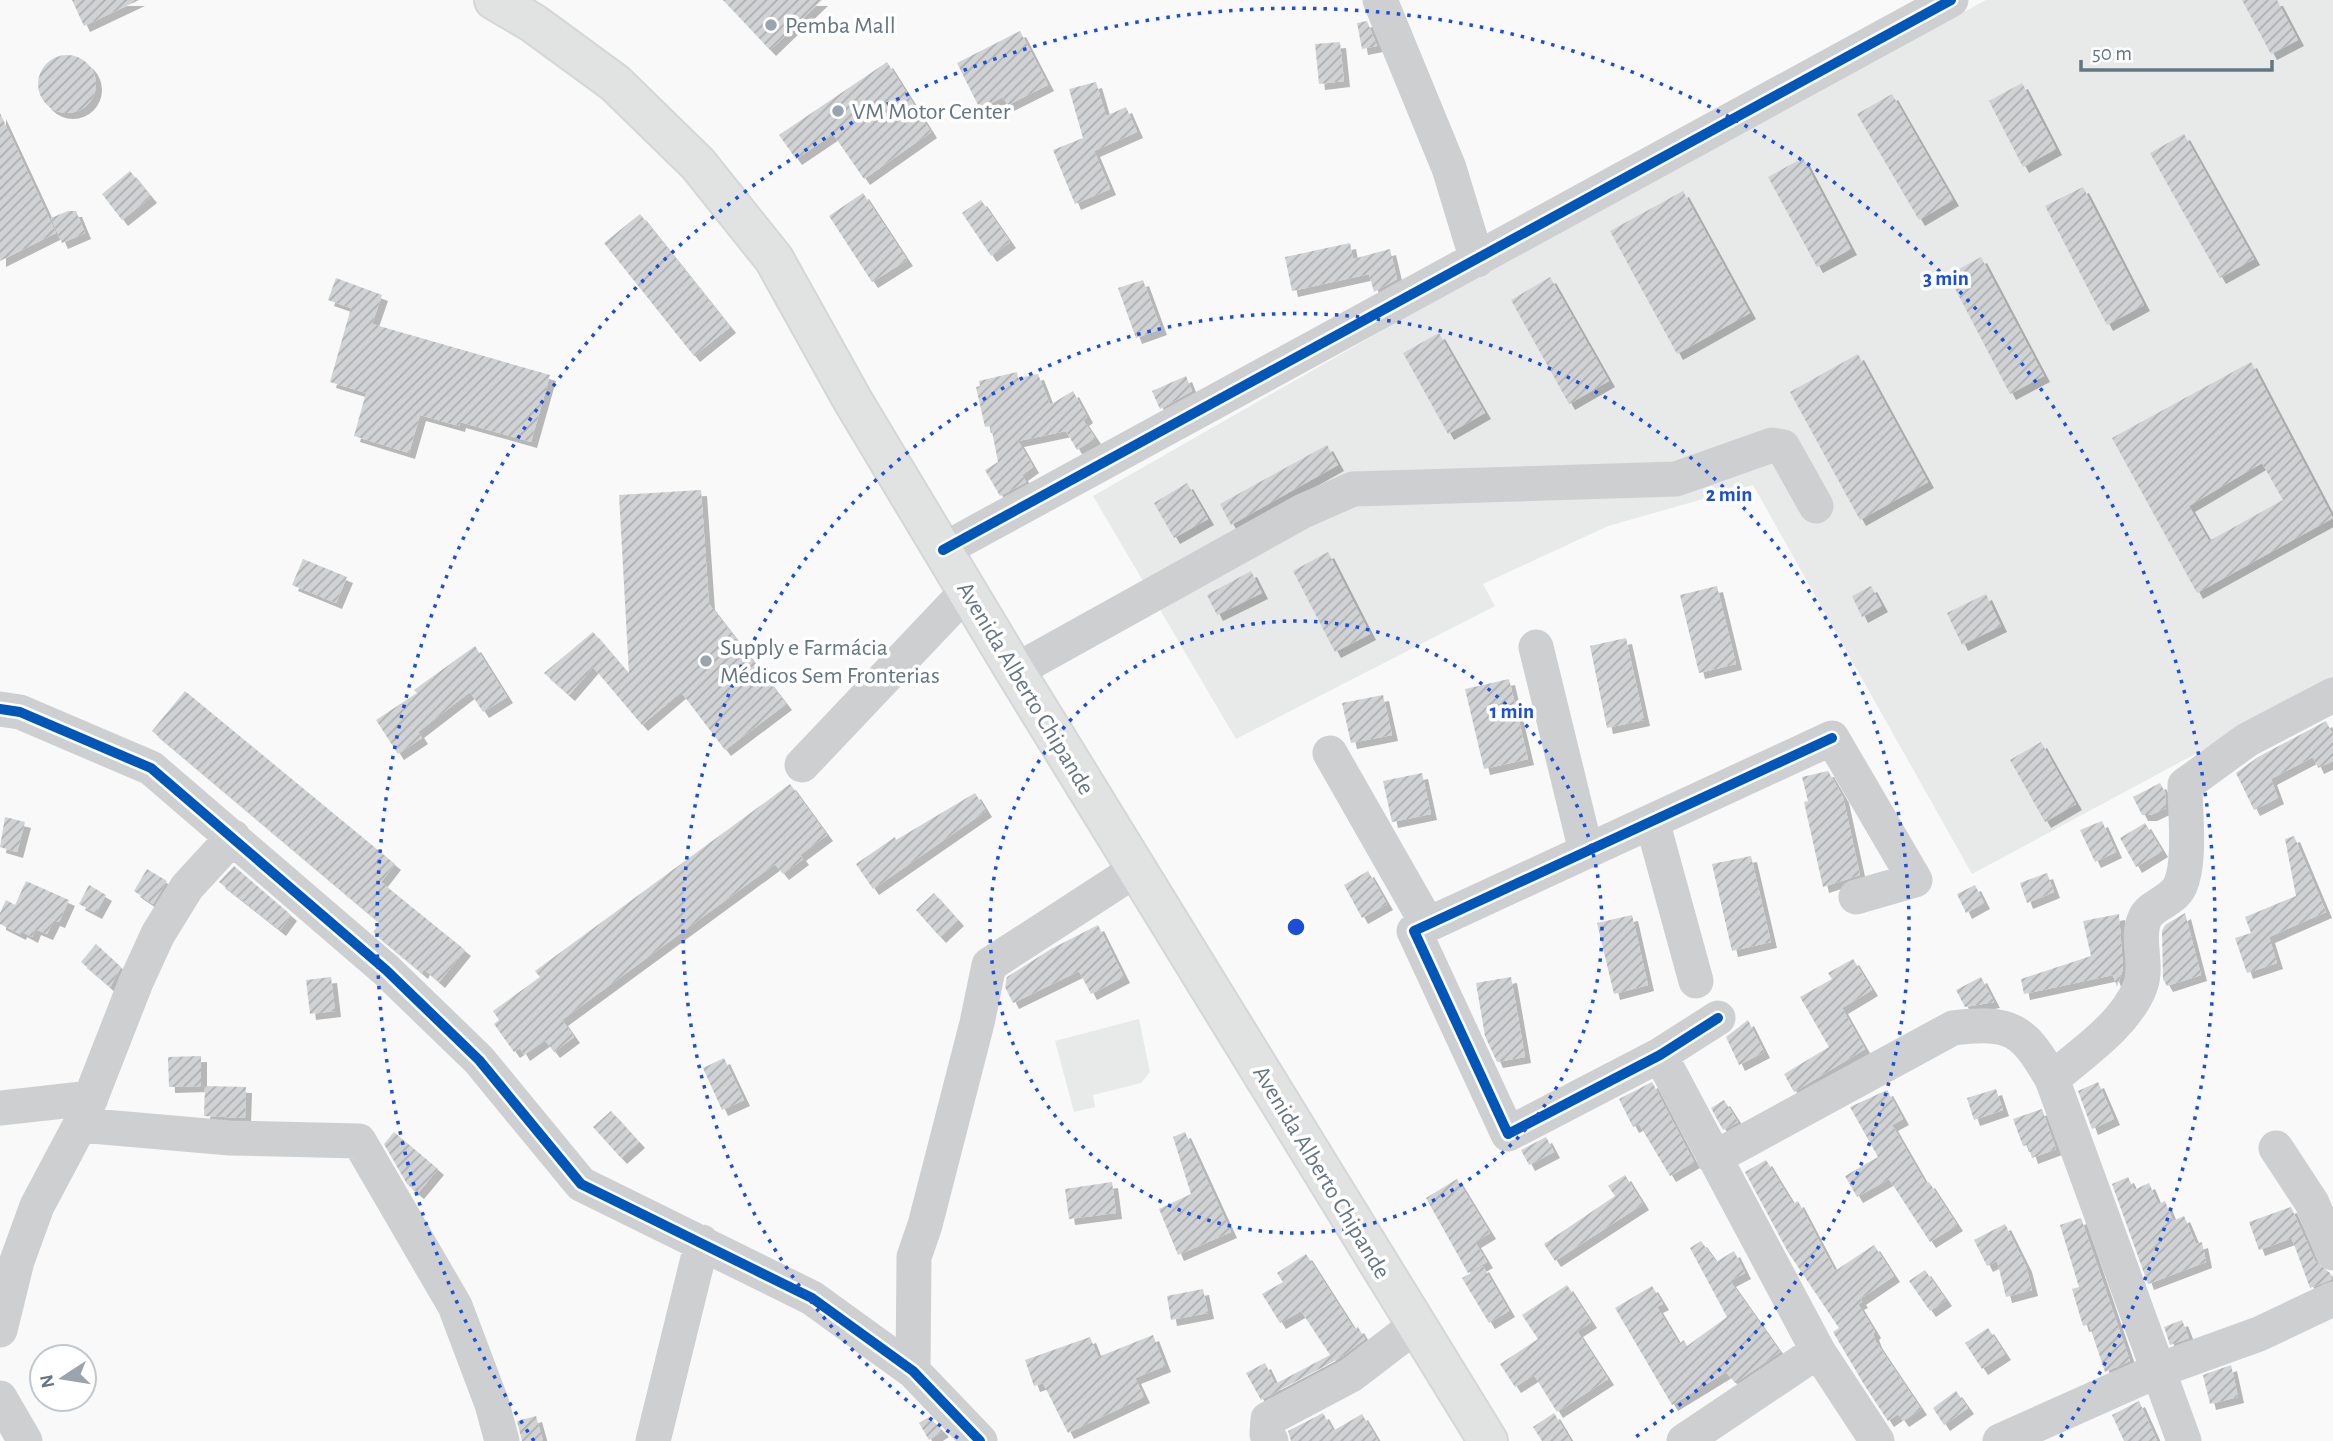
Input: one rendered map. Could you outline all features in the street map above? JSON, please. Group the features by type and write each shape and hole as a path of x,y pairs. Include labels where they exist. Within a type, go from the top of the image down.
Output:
{"main road":[{"name":"Avenida Alberto Chipande","path":"494,0 533,23 615,83 698,164 774,259 853,401 1015,671 1488,1441"}],"street":[{"path":"1380,0 1449,168 1477,260"},
{"path":"943,550 1951,0"},
{"path":"1015,671 1303,511 1353,489 1676,480 1772,446 1783,447 1816,506"},
{"path":"802,765 967,591"},
{"path":"1536,647 1586,851"},
{"path":"2052,1079 2115,1024 2140,986 2143,960 2140,932 2146,915 2168,901 2180,887 2185,862 2185,785 2247,740 2333,695"},
{"path":"0,709 20,712 151,768 386,971 479,1060 581,1184 811,1298 913,1371 980,1441"},
{"path":"1718,1018 1660,1055 1508,1134 1414,931 1832,738 1915,880 1856,897"},
{"path":"1330,753 1427,925"},
{"path":"1652,821 1696,981"},
{"path":"0,1330 17,1261 37,1206 86,1112 135,982 158,934 187,887 233,837"},
{"path":"913,1371 914,1257 925,1225 974,1035 989,965 1136,869"},
{"path":"1714,1158 1952,1028 1984,1024 2012,1031 2030,1042 2052,1079 2184,1441"},
{"path":"1660,1055 1818,1351 1877,1441"},
{"path":"0,1108 86,1112 230,1138 359,1141 455,1306 492,1404 502,1441"},
{"path":"2276,1148 2312,1203 2333,1253"},
{"path":"653,1441 702,1242"},
{"path":"2000,1441 2159,1370 2259,1335 2333,1298"},
{"path":"1271,1441 1267,1434 1268,1419 1351,1375 1415,1326"},
{"path":"1687,1440 1818,1351"},
{"path":"0,1398 25,1441"}],"shaded area":[{"path":"1986,0 2333,0 2333,680 1972,874 1753,485 1608,526 1483,584 1495,606 1236,739 1093,496 1500,263"},
{"path":"1139,1019 1150,1072 1141,1083 1093,1095 1095,1107 1074,1112 1055,1041"}],"building":[{"path":"72,0 139,0 84,26"},
{"name":"Pemba Mall","path":"723,0 822,0 770,50"},
{"path":"2242,0 2277,0 2298,40 2271,54"},
{"path":"1367,21 1377,46 1362,49 1357,23"},
{"path":"1020,31 1048,85 1008,105 1003,97 980,109 957,63"},
{"path":"1340,42 1344,81 1319,84 1315,44"},
{"path":"67,55 88,63 96,84 88,105 67,113 46,105 38,84 46,63"},
{"path":"887,62 931,132 864,179 833,134 796,159 779,135"},
{"path":"1096,82 1106,116 1126,107 1137,132 1094,151 1110,189 1075,204 1053,150 1083,138 1069,89"},
{"path":"2022,83 2056,149 2023,167 1989,101"},
{"path":"1892,94 1953,200 1919,220 1857,114"},
{"path":"0,113 56,233 0,261"},
{"path":"2184,134 2254,259 2220,278 2150,153"},
{"path":"1803,158 1851,249 1817,267 1768,177"},
{"path":"130,171 151,197 122,220 102,194"},
{"path":"2083,187 2144,305 2107,325 2045,206"},
{"path":"1683,191 1750,313 1677,354 1610,231"},
{"path":"863,193 907,260 872,282 829,216"},
{"path":"981,200 1010,242 991,256 962,213"},
{"path":"68,211 76,211 85,233 62,243 51,218"},
{"path":"640,214 730,327 694,356 604,243"},
{"path":"1350,243 1353,259 1390,249 1397,279 1374,292 1369,274 1292,291 1285,257"},
{"path":"1981,257 2044,376 2010,394 1948,275"},
{"path":"1550,277 1609,381 1569,404 1511,300"},
{"path":"336,278 382,295 372,324 550,375 531,442 460,422 459,426 420,415 409,453 354,436 366,393 330,382 351,308 328,300"},
{"path":"1143,280 1161,329 1136,338 1118,288"},
{"path":"1439,333 1485,413 1448,434 1403,353"},
{"path":"1858,354 1928,482 1860,520 1790,392"},
{"path":"2251,362 2333,518 2197,593 2112,438","holes":["2262,463 2283,500 2209,541 2189,506"]},
{"path":"1017,372 1018,378 1038,374 1050,405 1073,391 1087,417 1083,420 1095,438 1077,450 1066,431 1018,441 1033,467 1022,475 1026,482 1000,496 985,470 998,462 991,426 985,427 976,387 980,386 979,381"},
{"path":"1186,376 1192,391 1160,409 1152,391"},
{"path":"1327,445 1338,465 1231,525 1220,504"},
{"path":"1187,483 1208,519 1174,538 1154,503"},
{"name":"Supply e Farmácia Médicos Sem Fronterias","path":"701,490 709,604 786,704 725,750 681,692 642,725 593,667 569,695 544,673 593,632 629,674 619,495"},
{"path":"1328,552 1370,634 1335,652 1293,571"},
{"path":"303,559 347,577 336,603 292,585"},
{"path":"1251,571 1262,593 1217,615 1207,595"},
{"path":"1717,586 1736,664 1699,673 1680,595"},
{"path":"1871,586 1882,606 1862,617 1852,596"},
{"path":"1986,594 2001,626 1962,645 1947,613"},
{"path":"1626,638 1644,720 1607,728 1590,646"},
{"path":"475,646 507,697 483,712 470,692 418,732 422,738 398,754 376,720 417,693 414,690"},
{"path":"1509,679 1528,759 1484,769 1465,689"},
{"path":"185,691 395,864 381,882 465,950 439,982 424,969 422,973 373,932 380,923 152,731"},
{"path":"1383,695 1392,735 1351,743 1342,703"},
{"path":"2326,721 2333,735 2333,761 2318,768 2313,757 2271,779 2278,798 2254,810 2236,773 2258,757"},
{"path":"2041,742 2076,804 2045,822 2010,760"},
{"path":"1828,771 1843,797 1860,875 1823,887 1804,802 1808,801 1802,777"},
{"path":"1422,773 1431,814 1392,822 1383,781"},
{"path":"2160,783 2165,792 2166,808 2151,815 2142,815 2133,797"},
{"path":"790,784 827,835 800,855 803,859 783,874 775,864 562,1020 574,1037 554,1052 545,1040 524,1055 520,1048 514,1052 494,1024 499,1020 493,1011 540,977 535,971"},
{"path":"975,793 986,811 873,889 856,864 895,837 896,840"},
{"path":"5,817 25,822 17,852 0,847"},
{"path":"2102,821 2116,852 2095,862 2080,830"},
{"path":"2145,823 2162,851 2136,867 2120,838"},
{"path":"2294,836 2326,912 2269,937 2277,963 2247,973 2235,938 2251,933 2245,917 2296,896 2285,839"},
{"path":"1751,856 1771,942 1732,951 1712,864"},
{"path":"234,866 291,915 280,930 219,882"},
{"path":"147,869 167,881 153,904 134,891"},
{"path":"1368,871 1387,904 1362,918 1344,885"},
{"path":"2047,873 2054,892 2027,903 2020,883"},
{"path":"26,881 69,900 59,922 54,920 47,934 35,929 32,937 0,924 0,913 6,900 15,905"},
{"path":"89,885 106,895 96,913 79,904"},
{"path":"1975,885 1984,903 1966,913 1957,894"},
{"path":"934,893 958,920 940,937 916,910"},
{"path":"2185,913 2201,975 2167,986 2163,979 2162,931 2165,925"},
{"path":"2119,914 2123,969 2117,987 2113,975 2024,994 2021,979 2091,956 2083,921"},
{"path":"1632,915 1648,985 1614,994 1597,923"},
{"path":"1098,925 1124,977 1091,994 1079,971 1013,1003 1005,987 1007,977 1051,949"},
{"path":"96,944 121,967 110,987 81,962"},
{"path":"1853,959 1872,990 1842,1008 1865,1049 1794,1092 1784,1074 1829,1047 1800,997 1832,979 1828,973"},
{"path":"331,977 335,1011 310,1014 306,980"},
{"path":"1511,977 1525,1057 1497,1062 1485,1036 1476,983"},
{"path":"1981,977 1994,1002 1965,1007 1956,990"},
{"path":"1748,1020 1764,1052 1739,1065 1726,1037"},
{"path":"201,1056 201,1086 169,1087 168,1057"},
{"path":"724,1058 744,1100 722,1110 703,1068"},
{"path":"1652,1082 1694,1162 1670,1176 1639,1124 1633,1127 1619,1099"},
{"path":"2098,1082 2114,1119 2092,1129 2078,1091"},
{"path":"205,1086 246,1087 245,1118 204,1116"},
{"path":"1996,1089 2003,1110 1974,1120 1967,1098"},
{"path":"1887,1090 1903,1119 1892,1125 1926,1184 1929,1182 1957,1225 1930,1242 1889,1179 1857,1197 1845,1176 1878,1157 1850,1107"},
{"path":"1724,1100 1738,1122 1723,1130 1711,1108"},
{"path":"2042,1109 2056,1149 2032,1158 2028,1145 2023,1146 2013,1119"},
{"path":"611,1111 639,1142 621,1158 593,1127"},
{"path":"394,1132 438,1169 418,1193 407,1184 384,1144"},
{"path":"1185,1132 1231,1232 1178,1255 1159,1209 1191,1194 1173,1137"},
{"path":"1546,1137 1554,1152 1529,1165 1521,1150"},
{"path":"1766,1160 1793,1204 1798,1201 1835,1271 1874,1245 1894,1276 1860,1299 1862,1302 1858,1304 1875,1332 1873,1334 1876,1342 1921,1409 1903,1421 1898,1414 1888,1421 1865,1386 1833,1332 1839,1328 1788,1252 1745,1172"},
{"path":"1625,1175 1643,1204 1555,1261 1544,1244 1615,1196 1608,1186"},
{"path":"2128,1177 2134,1190 2149,1183 2158,1204 2165,1201 2173,1221 2184,1216 2196,1244 2202,1242 2206,1262 2148,1284 2112,1184"},
{"path":"1457,1179 1490,1233 1475,1242 1487,1262 1468,1273 1426,1198"},
{"path":"1112,1182 1116,1213 1069,1219 1065,1189"},
{"path":"2291,1207 2303,1234 2259,1250 2249,1222"},
{"path":"2081,1218 2130,1361 2105,1372 2089,1324 2083,1326 2072,1289 2079,1287 2060,1225"},
{"path":"2005,1224 2026,1266 2032,1290 2006,1297 1997,1261 1987,1266 1974,1240"},
{"path":"2303,1234 2315,1261 2330,1273 2332,1279 2310,1288 2292,1239"},
{"path":"1701,1241 1716,1262 1734,1251 1745,1273 1730,1281 1780,1352 1735,1383 1726,1372 1672,1405 1615,1308 1652,1286 1663,1304 1657,1307 1679,1344 1684,1340 1687,1346 1727,1317 1690,1248"},
{"path":"1306,1254 1354,1329 1358,1327 1365,1339 1340,1358 1261,1400 1246,1373 1265,1363 1275,1384 1330,1355 1301,1311 1280,1323 1262,1294 1283,1282 1277,1273"},
{"path":"1483,1266 1509,1311 1489,1323 1462,1278"},
{"path":"1925,1270 1946,1300 1930,1311 1909,1281"},
{"path":"1567,1285 1591,1322 1577,1331 1608,1379 1557,1412 1534,1375 1515,1387 1500,1364 1538,1339 1522,1315"},
{"path":"1203,1289 1208,1313 1171,1320 1167,1296"},
{"path":"2182,1320 2189,1338 2170,1345 2164,1327"},
{"path":"1988,1328 2005,1354 1982,1369 1965,1343"},
{"path":"1153,1335 1165,1366 1135,1378 1144,1397 1068,1433 1043,1383 1034,1386 1025,1360 1090,1337 1098,1357"},
{"path":"2231,1365 2238,1397 2210,1404 2203,1375"},
{"path":"1956,1391 1968,1408 1944,1425 1933,1408"},
{"path":"2139,1401 2157,1441 2124,1441 2112,1415"},
{"path":"1323,1413 1333,1431 1362,1414 1378,1441 1291,1441 1288,1431"},
{"path":"1554,1413 1571,1441 1542,1441 1533,1427"},
{"path":"536,1416 543,1441 522,1441 517,1421"},
{"path":"929,1417 943,1431 929,1440 919,1423"}],"cycle path":[{"path":"943,550 1951,0"},
{"path":"0,709 20,712 151,768 386,970 479,1060 581,1184 812,1298 913,1371 980,1441"},
{"path":"1718,1018 1660,1055 1508,1134 1414,931 1832,738"}],"place":[{"name":"Pemba Mall","path":"771,25"},
{"name":"VM Motor Center","path":"838,111"},
{"name":"Supply e Farmácia Médicos Sem Fronterias","path":"706,661"}]}
